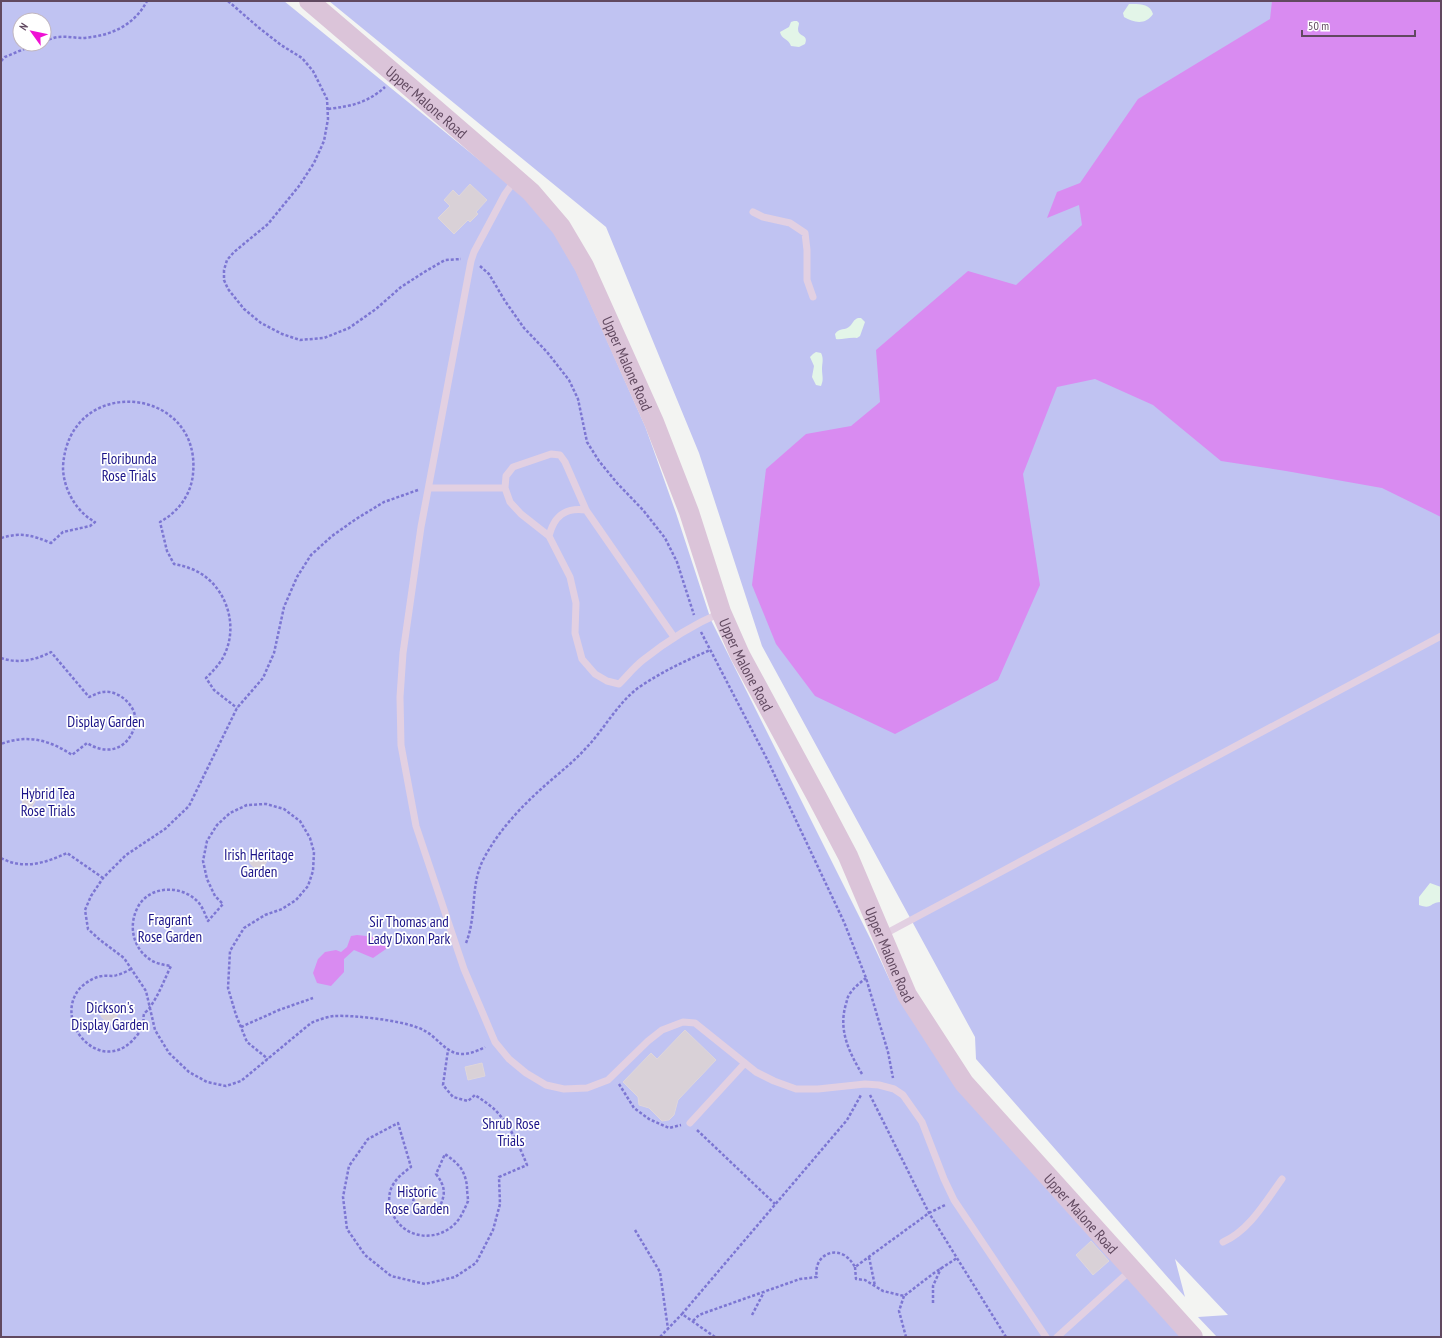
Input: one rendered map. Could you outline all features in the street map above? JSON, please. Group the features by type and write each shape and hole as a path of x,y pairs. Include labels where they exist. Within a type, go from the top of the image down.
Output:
{"main road":[{"name":"Upper Malone Road","path":"308,1 531,192 561,227 584,266 654,422 689,512 721,612 740,655 818,798 844,850 866,897 907,995 964,1083 1193,1337"}],"lane":[{"path":"516,179 505,194 474,252 421,527 403,653 400,697 401,745 416,826 464,969 495,1042 509,1059 526,1073 546,1085 564,1089 587,1088 608,1080 648,1041 662,1030 683,1022 695,1023 756,1072 774,1081 796,1089 818,1089 865,1084 879,1085 894,1089 903,1095 922,1122 944,1179 954,1200 1046,1337"},
{"path":"752,212 763,217 790,223 805,233 808,250 807,280 813,297"},
{"path":"674,637 586,510 565,462 560,456 551,454 513,467 506,476 505,488 510,502 521,514 549,536 570,577 576,603 575,633 582,659 595,674 607,681 619,684 642,660 674,637 721,612"},
{"path":"429,488 505,488"},
{"path":"549,536 552,525 560,514 574,508 586,510"},
{"path":"882,936 1441,636"},
{"path":"690,1123 746,1063"},
{"path":"1223,1242 1233,1238 1245,1228 1282,1178"},
{"path":"1057,1337 1132,1269"}],"path":[{"path":"52,39 58,37 83,38 108,34 125,27 142,10 147,1"},
{"path":"228,1 258,27 302,58 313,71 320,83 327,99 328,109 328,119 324,141 314,163 299,186 268,224 234,252 227,260 224,270 224,280 228,289 244,309 261,323 282,334 300,340 324,338 348,328 376,309 401,287 445,260 460,259 472,261 480,265 490,274 505,302 524,328 547,352 570,380 578,399 587,442 599,461 617,483 643,510 665,538 677,562 697,624 803,832 844,922 866,978 888,1052 894,1089"},
{"path":"1,61 18,52"},
{"path":"328,109 362,103 376,96 397,76"},
{"path":"1,538 23,534 37,537 51,543 64,532 90,526 95,522 88,518 79,509 71,497 63,469 64,454 68,440 82,420 91,412 101,406 114,402 126,401 148,404 170,415 186,434 193,456 194,469 192,483 186,496 178,508 169,517 160,522 167,551 174,564 190,568 205,577 217,588 226,602 230,619 230,634 226,651 218,665 206,678 214,690 237,708"},
{"path":"429,488 414,491 384,502 332,536 312,555 297,577 284,607 274,653 263,678 237,708 189,806 165,829 126,855 102,878 91,896 85,910 88,929 124,958 146,991 156,1030 169,1054 189,1072 207,1082 226,1086 241,1081 311,1023 323,1018 334,1016 371,1019 417,1027 448,1050 457,1054 468,1054 495,1042"},
{"path":"459,954 470,933 476,878 482,861 512,817 538,791 587,748 617,710 637,689 661,672 710,650"},
{"path":"1,658 16,661 32,660 51,652 89,697 105,691 121,696 126,699 134,711 136,720 131,736 126,742 121,746 108,750 93,747 86,743 72,755 60,747 43,740 10,740 1,744"},
{"path":"131,969 116,976 102,976 90,980 80,989 74,1000 72,1013 74,1025 79,1036 93,1048 109,1052 121,1049 131,1043 138,1035 143,1025 144,1014 150,1008 171,966 160,964 148,959 134,940 132,928 134,915 140,904 150,895 161,890 174,889 186,893 197,900 208,922 223,904 215,896 207,879 203,861 207,841 216,825 230,813 247,805 266,804 284,809 300,820 310,838 314,852 313,871 308,886 296,900 282,909 265,915 244,928 230,951 228,988 236,1015 247,1042 268,1059"},
{"path":"1,858 20,864 37,864 53,860 66,853 102,878"},
{"path":"866,978 848,996 843,1013 843,1031 850,1054 862,1074 865,1084 929,1213 1006,1337"},
{"path":"241,1027 279,1010 313,998"},
{"path":"425,1200 421,1188 414,1194 413,1204 420,1211 430,1213 440,1206 444,1192 442,1182 436,1174 445,1154 460,1166 467,1184 468,1201 461,1217 452,1227 439,1234 425,1236 410,1233 400,1226 392,1213 389,1200 392,1185 400,1175 411,1167 398,1123 368,1139 348,1166 342,1197 347,1229 365,1255 391,1276 425,1284 455,1277 476,1263 493,1230 500,1204 499,1177 527,1165 520,1147 504,1121 493,1108 475,1095 468,1101 454,1097 444,1085 448,1050"},
{"path":"612,1075 634,1108 649,1119 669,1128 690,1123 775,1204"},
{"path":"660,1337 682,1314 846,1120 858,1102 865,1084"},
{"path":"855,1267 929,1213 954,1200"},
{"path":"635,1230 660,1272 668,1329"},
{"path":"693,1321 699,1315 800,1278 817,1277 815,1270 822,1257 837,1253 844,1255 852,1261 855,1267 856,1279 865,1280 894,1294 904,1296"},
{"path":"869,1257 876,1286"},
{"path":"906,1337 899,1311 904,1296 957,1258"},
{"path":"933,1303 933,1286 941,1268"},
{"path":"752,1315 764,1292"},
{"path":"682,1314 715,1337"}],"green space":[{"name":"Sir Thomas and Lady Dixon Park","path":"1,1 284,1 526,198 554,233 576,271 645,426 676,513 711,620 872,942 898,998 1189,1337 1,1337"},
{"path":"329,1 1441,1 1441,1337 1217,1337 1198,1317 1228,1315 1175,1259 1185,1297 976,1059 975,1037 762,646 699,453 606,227"}],"sand":[{"path":"1129,4 1140,4 1146,6 1153,14 1147,20 1140,22 1128,19 1124,17 1123,13"},
{"path":"794,21 799,23 798,32 806,38 805,44 799,47 791,46 780,32 789,27 791,22"},
{"path":"858,318 861,318 865,322 860,336 857,338 836,339 835,334 837,332 851,325"},
{"path":"816,352 821,353 823,361 823,379 821,386 816,385 812,377 814,366 810,357"},
{"path":"1430,883 1441,887 1441,902 1437,902 1426,907 1419,905 1419,897"}],"shaded area":[{"path":"1272,1 1441,1 1441,517 1382,488 1221,461 1153,405 1095,379 1057,387 1023,474 1040,585 998,680 895,734 815,696 776,644 752,585 766,469 806,434 851,426 880,402 876,350 968,271 1016,285 1082,225 1079,205 1047,218 1057,192 1080,183 1138,99 1270,19"},
{"path":"357,935 376,937 386,942 386,949 373,958 354,950 344,959 344,972 331,986 317,983 313,973 318,959 325,952 336,950 341,952 347,947 351,936"}],"building":[{"path":"470,184 487,200 476,212 478,214 470,222 468,220 454,234 438,218 450,206 444,200 453,190 459,196"},
{"path":"31,794 35,802 30,809 23,804 22,799 26,795"},
{"path":"258,850 265,852 267,859 265,866 258,868 251,866 249,859 251,852"},
{"path":"109,1003 115,1006 118,1012 115,1018 109,1021 103,1018 100,1012 103,1006"},
{"path":"685,1030 716,1060 678,1100 674,1115 669,1120 662,1121 649,1108 639,1105 638,1097 623,1082 651,1053 657,1059"},
{"path":"482,1063 485,1076 468,1080 465,1067"},
{"path":"425,1190 431,1193 434,1199 431,1205 425,1208 419,1205 416,1199 419,1193"},
{"path":"1091,1241 1109,1261 1093,1275 1076,1255"}],"park label":[{"name":"Floribunda Rose Trials","path":"129,466"},
{"name":"Display Garden","path":"106,721"},
{"name":"Hybrid Tea Rose Trials","path":"48,802"},
{"name":"Irish Heritage Garden","path":"259,862"},
{"name":"Fragrant Rose Garden","path":"170,928"},
{"name":"Dickson's Display Garden","path":"110,1016"},
{"name":"Shrub Rose Trials","path":"511,1132"},
{"name":"Historic Rose Garden","path":"417,1200"}]}
